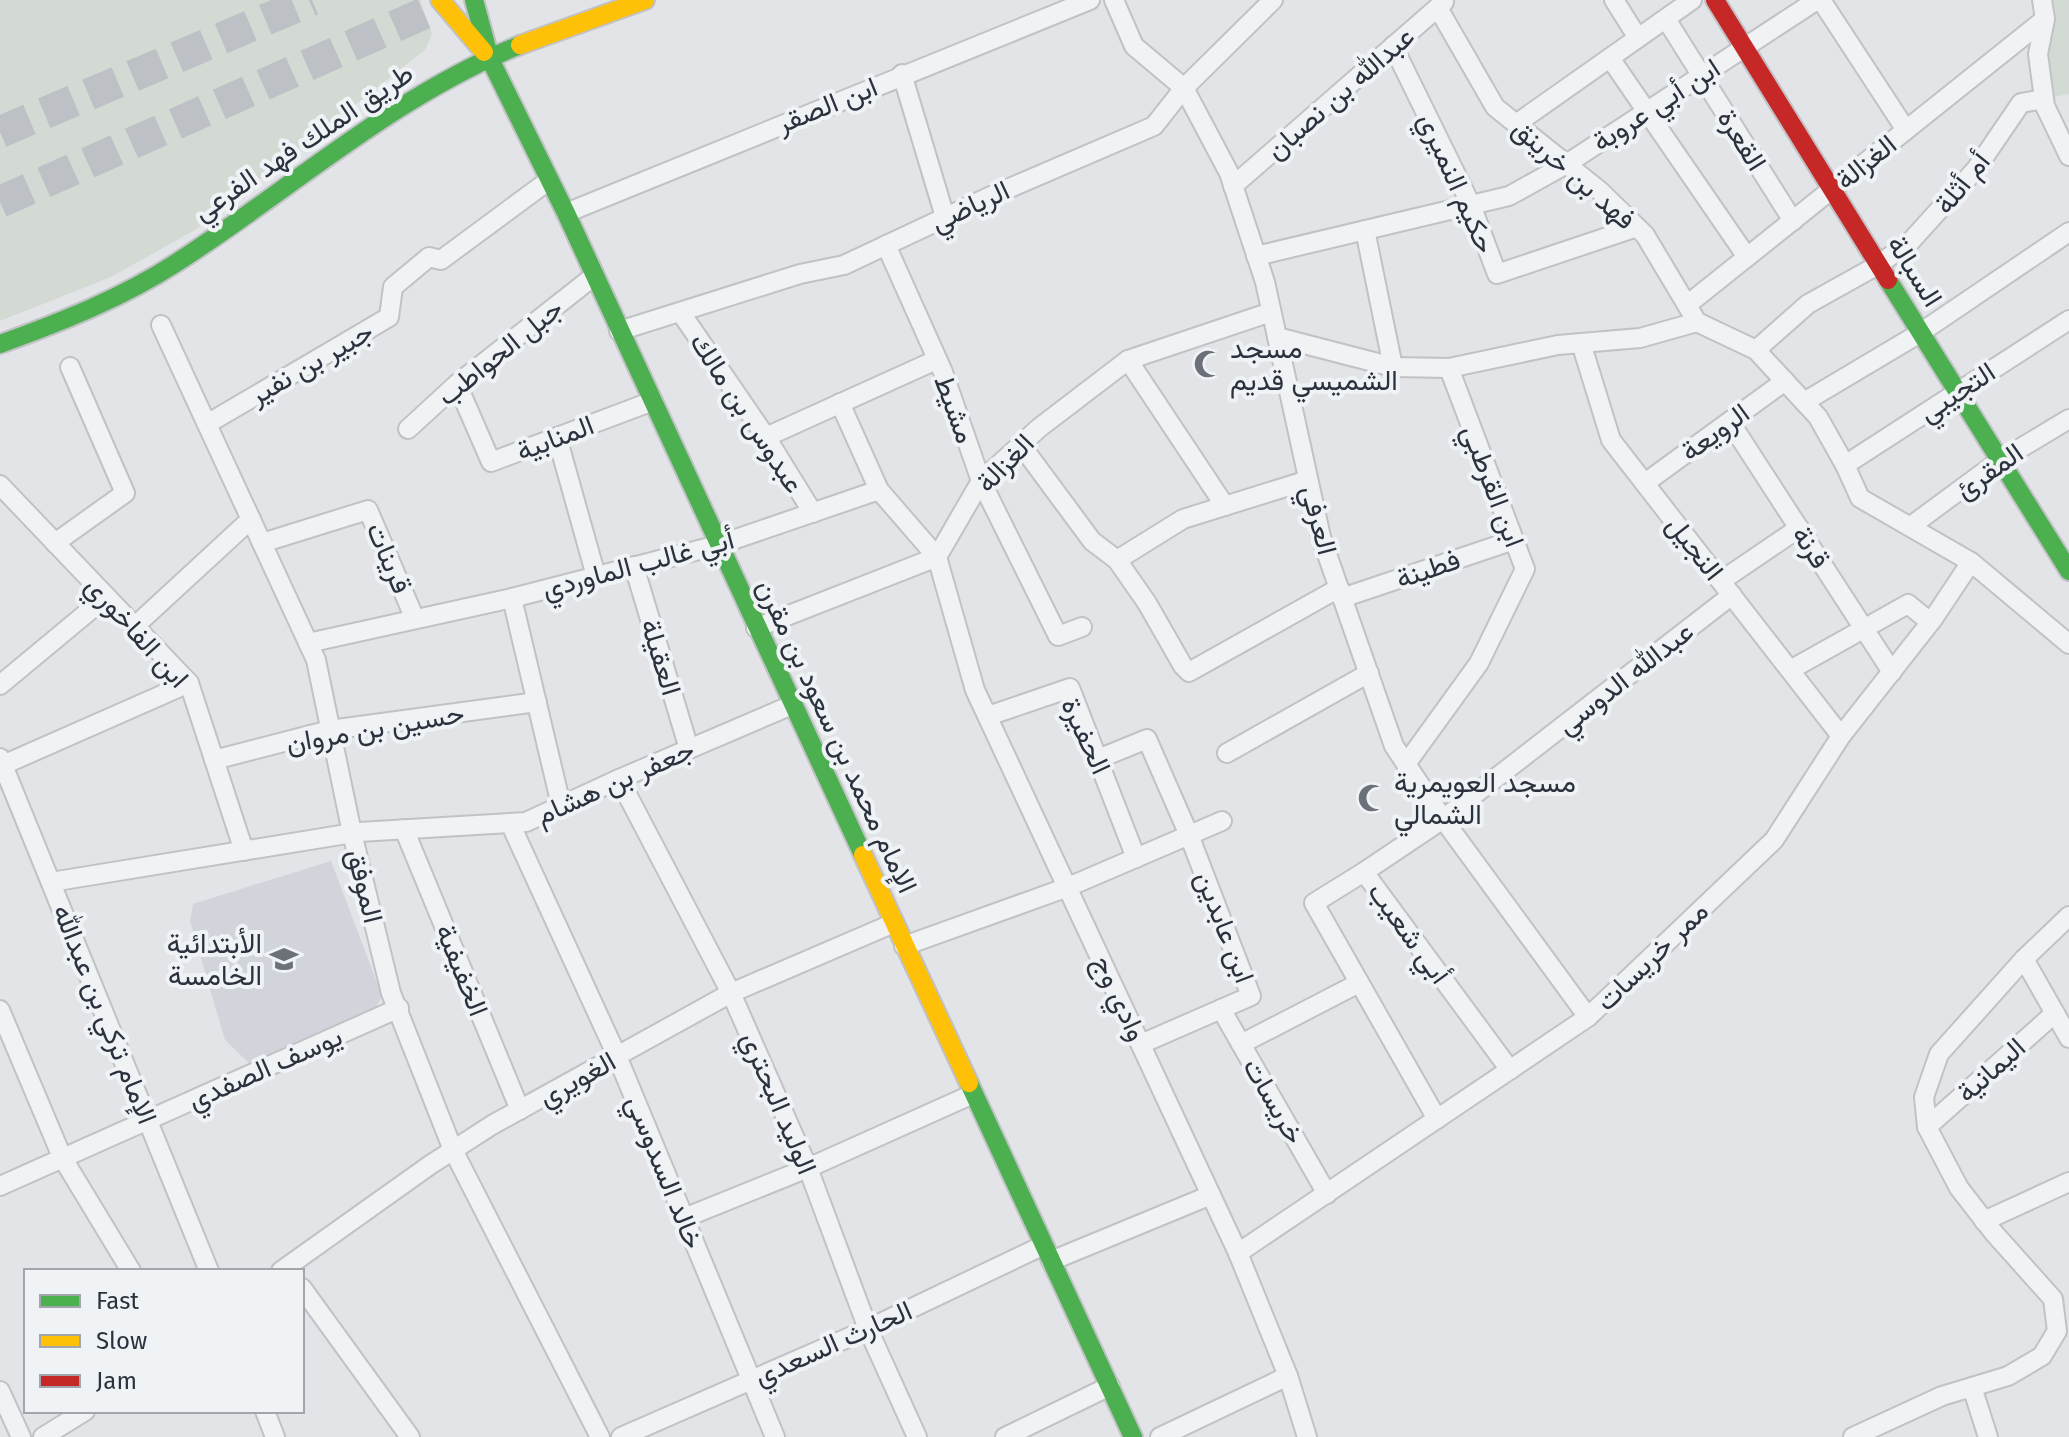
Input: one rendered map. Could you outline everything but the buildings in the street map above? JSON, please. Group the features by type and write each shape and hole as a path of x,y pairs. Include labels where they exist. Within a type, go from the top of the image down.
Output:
{"street":[{"name":"الإمام محمد بن سعود بن مقرن","path":"440,0 490,59"},
{"name":"الإمام محمد بن سعود بن مقرن","path":"474,0 490,59 566,213 1133,1437"},
{"name":"طريق الملك فهد الفرعي","path":"0,344 64,322 175,264 293,179 431,89 490,59 645,0"},
{"name":"ابن الصقر","path":"566,213 1090,0"},
{"name":"العرفي","path":"1114,0 1134,46 1184,88 1229,173 1271,312 1321,537 1394,746 1443,819 1588,1017"},
{"name":"الرياضي","path":"619,331 800,274 844,265 945,217 1154,126 1184,88 1273,0"},
{"path":"1614,0 1638,38"},
{"path":"1516,124 1692,0"},
{"name":"السبالة","path":"1715,0 2069,571"},
{"path":"1819,0 1906,130"},
{"name":"ابن أبي عروبة","path":"1256,256 1509,196 1565,165 1819,0"},
{"name":"عبدالله بن نصبان","path":"1233,186 1442,4"},
{"name":"فهد بن خرينق","path":"1442,4 1468,64 1495,107 1600,191 1637,227 1673,279 1697,322"},
{"path":"2044,9 2038,54 2045,106 2069,156"},
{"name":"الغزالة","path":"1687,305 1906,130 2044,9"},
{"name":"القعرة","path":"1666,19 1793,221"},
{"name":"حكيم النميري","path":"1393,46 1471,205 1497,274 1637,227"},
{"path":"1610,58 1747,257"},
{"path":"902,74 945,217"},
{"name":"أم أثلة","path":"1756,350 1808,304 1878,265 1911,241 1976,169 2021,103 2044,99"},
{"name":"جبير بن نفير","path":"207,424 389,317 393,287 429,257 441,260 548,181"},
{"path":"1365,230 1393,367"},
{"path":"1804,402 1920,333 2069,232"},
{"name":"مشيط","path":"886,245 936,360 981,481 1058,636 1082,627"},
{"name":"جبل الحواطب","path":"408,429 457,384 594,276"},
{"name":"الغزالة","path":"937,557 981,481 1128,360 1271,312"},
{"name":"عبدوس بن مالك","path":"681,313 766,437 813,513"},
{"name":"التجيبي","path":"1845,465 2069,320"},
{"path":"1277,337 1393,367 1449,368 1558,345 1640,338 1697,322 1756,350 1785,381 1818,417 1860,498 1971,562 2069,644"},
{"name":"الموفق","path":"161,325 316,660 352,833 391,993 453,1150 600,1437"},
{"name":"النجيل","path":"1581,343 1611,440 1841,736"},
{"path":"766,437 936,360"},
{"path":"1128,360 1225,506"},
{"path":"55,543 125,493 70,367"},
{"name":"ابن القرطبي","path":"1406,764 1479,663 1525,569 1449,368"},
{"name":"الرويعة","path":"1645,483 1785,381"},
{"name":"المنابية","path":"457,384 491,462 653,401"},
{"path":"756,628 937,557 879,490 840,403"},
{"name":"المقرئ","path":"1911,526 1999,461 2069,419"},
{"name":"قرنة","path":"1730,422 1892,672"},
{"path":"557,437 596,576"},
{"path":"1021,445 1092,541 1117,560 1183,519 1308,480"},
{"name":"ابن الفاخوري","path":"0,485 189,683 244,851"},
{"name":"أبي غالب الماوردي","path":"308,643 512,598 718,545 879,490"},
{"name":"قرينات","path":"262,543 368,510 415,619"},
{"path":"135,626 251,519"},
{"name":"عبدالله الدوسي","path":"1443,819 1799,528"},
{"name":"فطينة","path":"1117,560 1189,672 1341,593 1514,540"},
{"name":"وادي وج","path":"937,557 975,690 1238,1253 1288,1376 1307,1437"},
{"name":"ممر خريسات","path":"1238,1253 1588,1017 1774,840 1841,736 1930,622 1971,562"},
{"name":"العقيلة","path":"634,566 689,749"},
{"path":"0,685 106,597"},
{"path":"512,598 561,805"},
{"path":"1790,670 1908,604 1930,622"},
{"path":"1227,753 1369,673"},
{"path":"1,762 189,683"},
{"name":"الحفيرة","path":"988,716 1070,688 1136,858"},
{"name":"حسين بن مروان","path":"214,760 330,730 537,702"},
{"name":"جعفر بن هشام","path":"51,882 352,833 526,822 792,705"},
{"path":"1098,759 1147,739 1189,835"},
{"name":"الإمام تركي بن عبدالله","path":"1,762 208,1269"},
{"name":"الوليد البحتري","path":"619,779 731,993 808,1168 868,1329 917,1437"},
{"name":"أبي شعيب","path":"1443,819 1364,872 1510,1070"},
{"path":"904,946 1068,887 1222,821"},
{"name":"خالد السدوسي","path":"510,823 617,1056 775,1437"},
{"name":"الخفيفية","path":"404,829 520,1110"},
{"name":"ابن عابدين","path":"1141,1044 1251,996 1189,835"},
{"path":"1364,872 1314,903 1437,1119"},
{"path":"1853,1437 1942,1396 2008,1376 2042,1356 2057,1331 2055,1319 2061,1294 1984,1221 1959,1188 1927,1127 1924,1097 1939,1054 2024,959 2067,922"},
{"name":"الغويري","path":"285,1269 453,1150 520,1110 731,993 894,923"},
{"path":"2024,959 2069,1038"},
{"path":"1241,1044 1359,983"},
{"name":"يوسف الصفدي","path":"0,1186 399,1008"},
{"name":"خريسات","path":"1221,1009 1327,1194"},
{"path":"0,1010 62,1157 130,1269"},
{"name":"اليمانية","path":"1927,1127 2055,1013"},
{"path":"684,1218 808,1168 973,1094"},
{"path":"1984,1221 2069,1182"},
{"name":"الحارث السعدي","path":"621,1437 1048,1253 1211,1195"},
{"path":"304,1291 410,1437"},
{"path":"2055,1319 2069,1338"},
{"path":"1160,1437 1288,1376"},
{"path":"1005,1437 1110,1386"},
{"path":"1972,1387 1988,1437"},
{"path":"0,1391 20,1437"},
{"path":"43,1437 82,1413"},
{"path":"266,1413 275,1437"}],"shaded area":[{"path":"0,0 420,0 432,34 425,50 195,230 111,277 0,321"},
{"path":"2042,0 2069,0 2069,94 2044,99"},
{"name":"الأبتدائية الخامسة","path":"331,861 382,996 371,1017 252,1066 225,1040 190,921 193,904"}],"tunnel":[{"path":"0,132 312,0"},
{"path":"0,202 454,0"}],"traffic: fast":[{"path":"474,0 490,59 566,213 863,855"},
{"path":"0,344 91,308 155,276 385,117 473,66 520,45"},
{"path":"1888,280 2069,571"},
{"path":"969,1083 1133,1437"}],"traffic: slow":[{"path":"440,0 484,52"},
{"path":"520,45 645,0"},
{"path":"863,855 969,1083"}],"traffic: jam":[{"path":"1715,0 1888,280"}],"place":[{"name":"مسجد الشميسي قديم","path":"1208,364"},
{"name":"مسجد العويمرية الشمالي","path":"1372,798"},
{"name":"الأبتدائية الخامسة","path":"284,959"}]}
